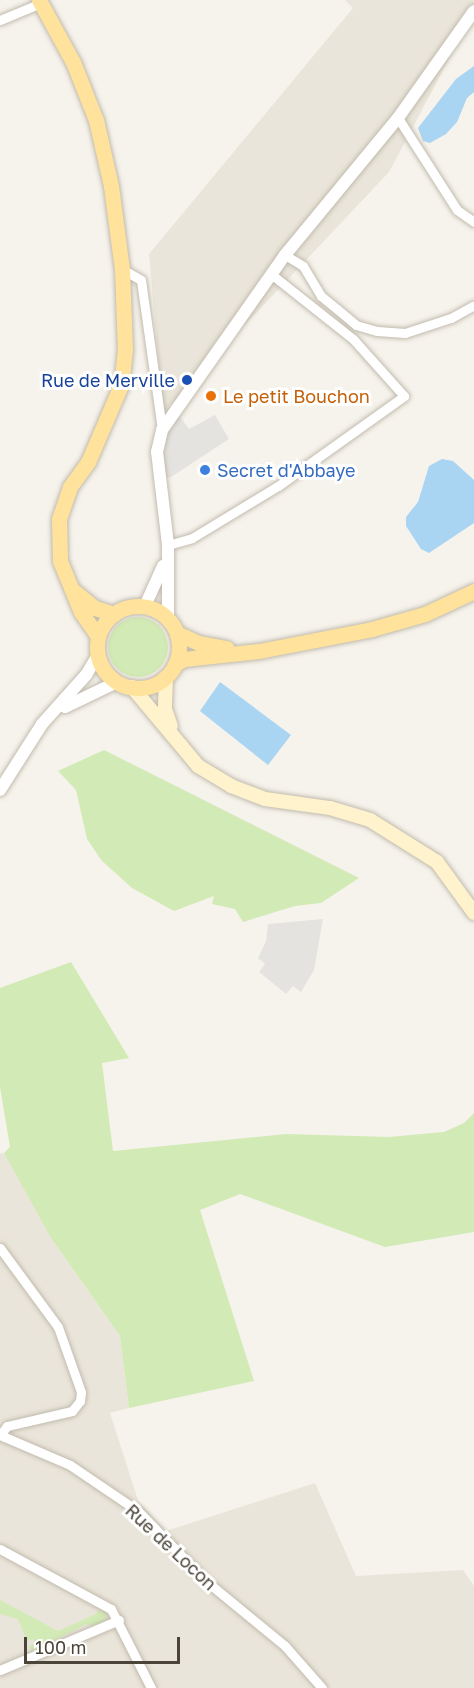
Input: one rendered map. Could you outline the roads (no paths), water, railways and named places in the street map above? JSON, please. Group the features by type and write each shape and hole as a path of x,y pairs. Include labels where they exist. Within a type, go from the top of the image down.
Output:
{"main road":[{"path":"40,2 73,62 96,120 111,186 122,269 125,348 121,385 88,462 70,487 59,519 60,561 81,612 98,636 98,655 108,675 117,682 132,687 150,685 184,659 260,651 425,614 474,591"},
{"path":"74,591 95,608 114,614"},
{"path":"98,636 114,614 134,606 146,606 168,619 177,633 198,643 260,651"},
{"path":"177,633 165,709 181,747"},
{"path":"132,687 198,766 231,786 265,800 330,808 370,820 437,862 474,913"}],"street":[{"path":"0,20 40,2"},
{"path":"162,430 285,255 398,118 474,11"},
{"path":"398,118 457,210 474,222"},
{"path":"285,255 303,266 321,296 336,309 356,325 377,332 405,333 451,318 474,305"},
{"path":"122,269 141,280 162,430 158,477 167,550 168,619"},
{"path":"146,606 167,550 192,538 278,486 404,396 353,339 271,274"},
{"path":"0,790 42,724 86,675 98,655"},
{"path":"42,724 74,699 117,682"},
{"path":"0,1248 58,1327 81,1392 80,1401 72,1411 7,1426 0,1435"},
{"name":"Rue de Locon","path":"0,1435 70,1465 138,1511 206,1581 285,1646 321,1688"},
{"path":"0,1549 90,1596 119,1620 151,1688"},
{"path":"0,1670 119,1620"}],"water":[{"path":"474,66 474,92 467,98 457,122 446,134 430,143 423,141 418,128 456,79"},
{"path":"442,459 453,461 474,480 474,523 429,553 421,549 406,526 406,517 418,502 429,466"},
{"path":"220,682 291,735 268,765 200,711"}],"place":[{"name":"Rue de Merville","path":"187,380"},
{"name":"Le petit Bouchon","path":"211,396"},
{"name":"Secret d'Abbaye","path":"205,470"}]}
